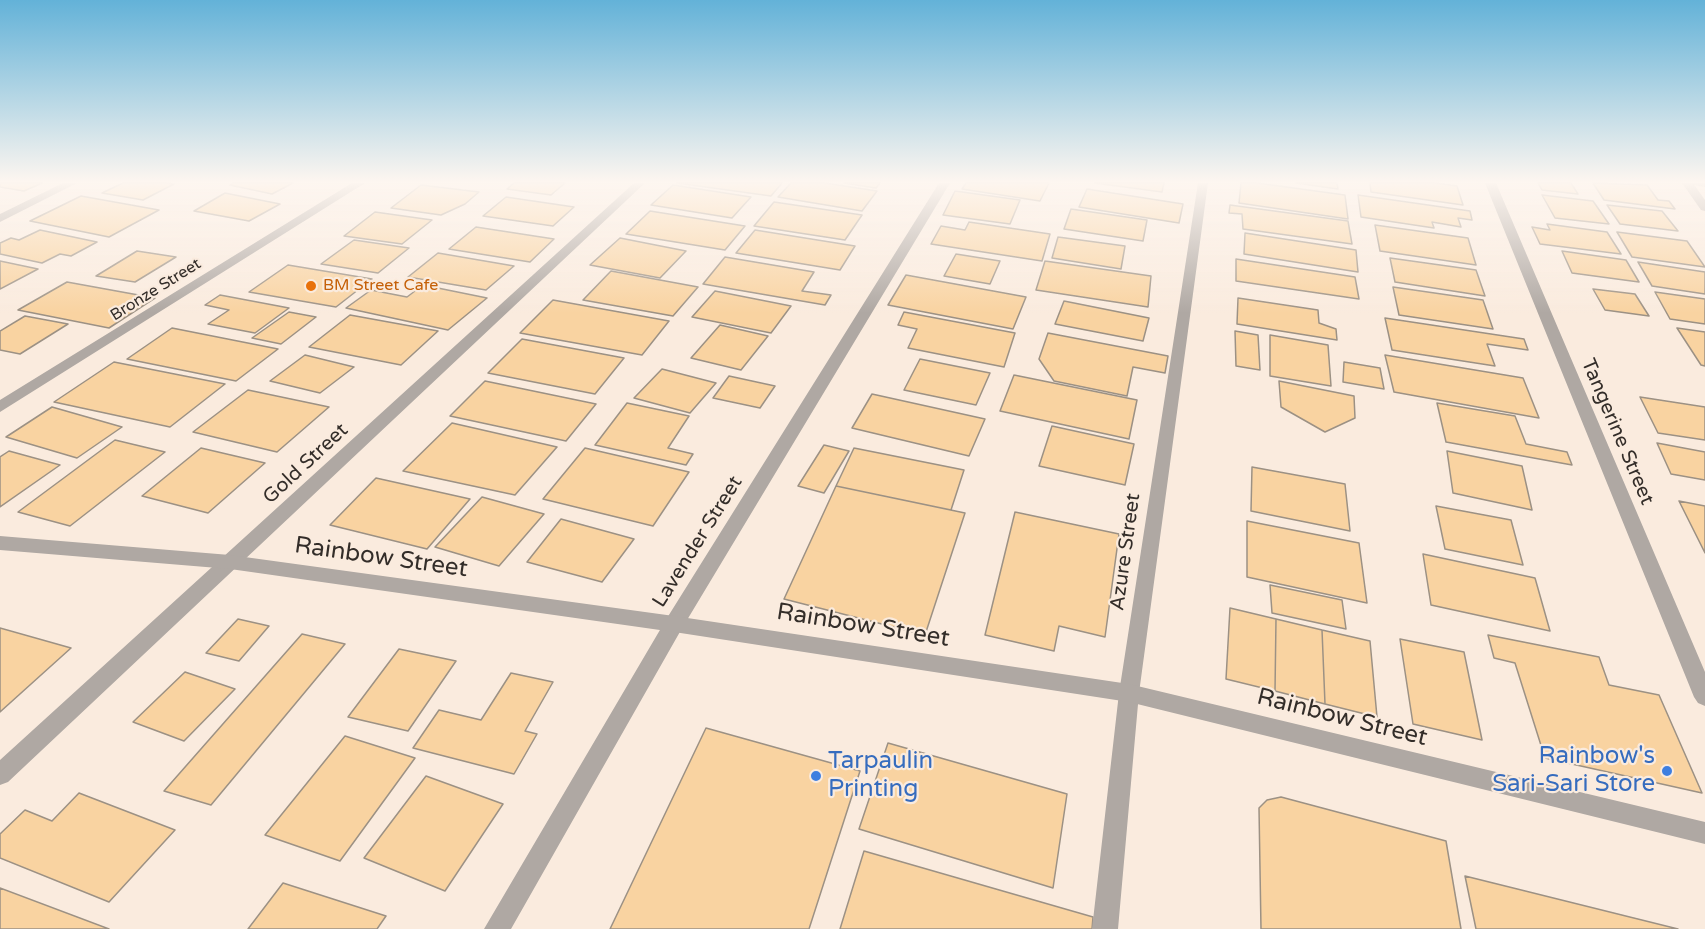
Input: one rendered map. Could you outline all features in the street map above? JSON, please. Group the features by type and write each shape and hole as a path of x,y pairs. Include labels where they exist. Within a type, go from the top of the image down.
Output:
{"street":[{"name":"Bronze Street","path":"0,407 290,226"},
{"name":"Gold Street","path":"0,775 593,226"},
{"name":"Lavender Street","path":"497,929 674,624 918,226"},
{"name":"Azure Street","path":"1105,929 1129,693 1197,226"},
{"name":"Tangerine Street","path":"1508,226 1705,697"},
{"name":"Rainbow Street","path":"0,543 230,562 674,624 1129,693 1705,833"}],"building":[{"path":"56,226 129,226 109,237"},
{"path":"356,226 424,226 402,244 344,236"},
{"path":"634,226 745,226 725,250 626,234"},
{"path":"756,226 854,226 845,240"},
{"path":"941,226 965,230 967,226 998,226 1050,234 1042,261 931,244"},
{"path":"1065,226 1146,226 1143,241 1064,229"},
{"path":"1243,226 1349,226 1352,244 1243,229"},
{"path":"1375,226 1468,238 1476,265 1380,251"},
{"path":"1548,226 1565,226 1607,232 1621,254 1540,244 1532,227 1550,230"},
{"path":"1639,226 1674,226 1678,231"},
{"path":"476,227 554,239 530,262 449,249"},
{"path":"40,230 97,242 71,256 60,254 42,263 0,254 0,243 11,238 19,240"},
{"path":"755,230 855,246 840,270 736,253"},
{"path":"1617,232 1687,241 1705,267 1632,257"},
{"path":"1245,233 1356,250 1358,272 1244,254"},
{"path":"1058,237 1125,246 1121,269 1052,258"},
{"path":"620,238 686,251 660,278 590,265"},
{"path":"354,240 409,248 378,273 321,264"},
{"path":"137,251 176,257 135,282 96,276"},
{"path":"1562,251 1626,260 1639,282 1572,273"},
{"path":"438,253 514,266 486,290 408,277"},
{"path":"956,254 1000,261 990,284 944,276"},
{"path":"725,257 814,272 802,291 831,295 825,305 703,284"},
{"path":"1390,258 1476,270 1485,296 1395,282"},
{"path":"1236,259 1355,277 1359,299 1236,281"},
{"path":"0,261 38,269 0,289"},
{"path":"1045,261 1151,276 1148,307 1036,290"},
{"path":"1638,262 1705,272 1705,294 1652,286"},
{"name":"BM Street Cafe","path":"288,265 372,279 336,307 249,292"},
{"path":"611,271 698,287 673,316 583,300"},
{"path":"906,275 1026,297 1013,329 888,305"},
{"path":"67,282 155,298 109,328 18,310"},
{"path":"423,285 487,298 448,330 346,308 371,290 407,297"},
{"path":"1393,287 1483,300 1493,329 1399,315"},
{"path":"1593,289 1635,294 1649,316 1605,310"},
{"path":"715,291 791,306 771,333 692,317"},
{"path":"1655,292 1705,299 1705,324 1670,319"},
{"path":"220,295 289,308 255,333 208,324 229,310 205,305"},
{"path":"1238,298 1318,310 1319,323 1336,329 1337,340 1237,324"},
{"path":"553,300 669,321 642,355 520,333"},
{"path":"1064,301 1149,318 1143,341 1055,324"},
{"path":"289,312 316,317 281,344 252,338"},
{"path":"904,312 1015,333 1004,367 908,348 917,329 898,325"},
{"path":"350,315 438,331 401,365 309,347"},
{"path":"25,316 68,324 20,354 0,350 0,331"},
{"path":"1385,318 1524,339 1528,350 1487,344 1495,366 1392,350"},
{"path":"720,325 768,336 741,370 691,358"},
{"path":"172,328 278,349 236,381 127,359"},
{"path":"1677,328 1705,332 1705,366 1701,365"},
{"path":"1235,331 1258,335 1260,370 1236,366"},
{"path":"1048,333 1168,356 1165,373 1133,367 1127,396 1054,381 1039,359"},
{"path":"1270,335 1328,345 1331,386 1270,376"},
{"path":"522,339 624,358 595,394 488,373"},
{"path":"305,355 354,367 320,393 270,381"},
{"path":"1385,355 1523,378 1539,418 1394,392"},
{"path":"920,359 990,373 976,405 904,390"},
{"path":"114,362 225,384 170,427 54,402"},
{"path":"1344,362 1380,368 1384,389 1343,382"},
{"path":"662,369 716,383 690,413 634,398"},
{"path":"1014,375 1137,400 1129,439 1000,411"},
{"path":"729,376 775,386 760,408 713,398"},
{"path":"485,381 596,404 566,441 450,416"},
{"path":"1279,381 1354,396 1355,418 1325,432 1281,407"},
{"path":"248,390 329,407 277,452 193,432"},
{"path":"872,394 985,419 969,456 852,428"},
{"path":"1640,397 1705,407 1705,440 1658,433"},
{"path":"627,403 689,416 668,448 693,454 686,465 595,445"},
{"path":"1437,403 1515,416 1526,444 1567,452 1572,465 1446,442"},
{"path":"52,407 122,427 77,458 6,437"},
{"path":"452,423 557,447 515,495 403,471"},
{"path":"1052,426 1134,444 1125,485 1039,466"},
{"path":"115,440 165,452 70,526 18,512"},
{"path":"1657,443 1705,452 1705,480 1671,474"},
{"path":"824,445 849,451 824,493 798,486"},
{"path":"201,448 265,463 208,513 142,496"},
{"path":"585,448 689,472 653,526 543,499"},
{"path":"854,448 964,470 951,510 836,486"},
{"path":"9,451 60,465 0,507 0,457"},
{"path":"1447,451 1522,466 1532,510 1453,493"},
{"path":"1252,467 1345,484 1350,531 1251,511"},
{"path":"376,478 470,499 427,549 330,525"},
{"path":"836,486 965,513 925,635 784,599"},
{"path":"482,497 544,514 499,566 435,547"},
{"path":"1679,501 1705,506 1705,553"},
{"path":"1436,506 1511,520 1523,565 1445,549"},
{"path":"1015,512 1119,534 1105,637 1059,626 1054,651 985,635"},
{"path":"561,519 634,539 602,582 527,562"},
{"path":"1247,521 1359,543 1367,603 1247,577"},
{"path":"1423,554 1535,578 1550,631 1431,605"},
{"path":"1270,585 1342,600 1346,629 1272,613"},
{"path":"1230,608 1276,619 1275,691 1226,679"},
{"path":"238,619 269,626 239,661 206,653"},
{"path":"1276,619 1322,630 1325,704 1275,691"},
{"path":"0,628 71,648 0,712"},
{"path":"1322,630 1370,641 1377,717 1325,704"},
{"path":"302,634 345,644 211,805 164,791"},
{"path":"1488,635 1599,657 1609,685 1659,695 1702,793 1545,758 1515,663 1494,658"},
{"path":"1400,639 1464,652 1482,740 1413,724"},
{"path":"399,649 456,661 408,731 348,717"},
{"path":"185,672 235,689 184,741 133,722"},
{"path":"511,673 553,682 525,731 537,734 514,774 413,748 439,710 481,720"},
{"path":"706,728 860,771 809,929 610,929"},
{"path":"345,736 415,758 340,861 265,835"},
{"path":"888,743 1067,794 1053,888 859,829"},
{"path":"426,776 503,804 445,891 364,858"},
{"path":"79,793 175,830 109,902 0,858 0,834 25,810 52,821"},
{"path":"1281,797 1446,841 1461,929 1261,929 1259,808 1267,800"},
{"path":"864,851 1093,917 1092,929 840,929"},
{"path":"1465,876 1678,929 1476,929"},
{"path":"283,883 386,916 377,929 248,929"},
{"path":"0,888 109,929 0,929"}],"place":[{"name":"BM Street Cafe","path":"311,286"},
{"name":"Rainbow's Sari-Sari Store","path":"1667,771"},
{"name":"Tarpaulin Printing","path":"816,776"}]}
